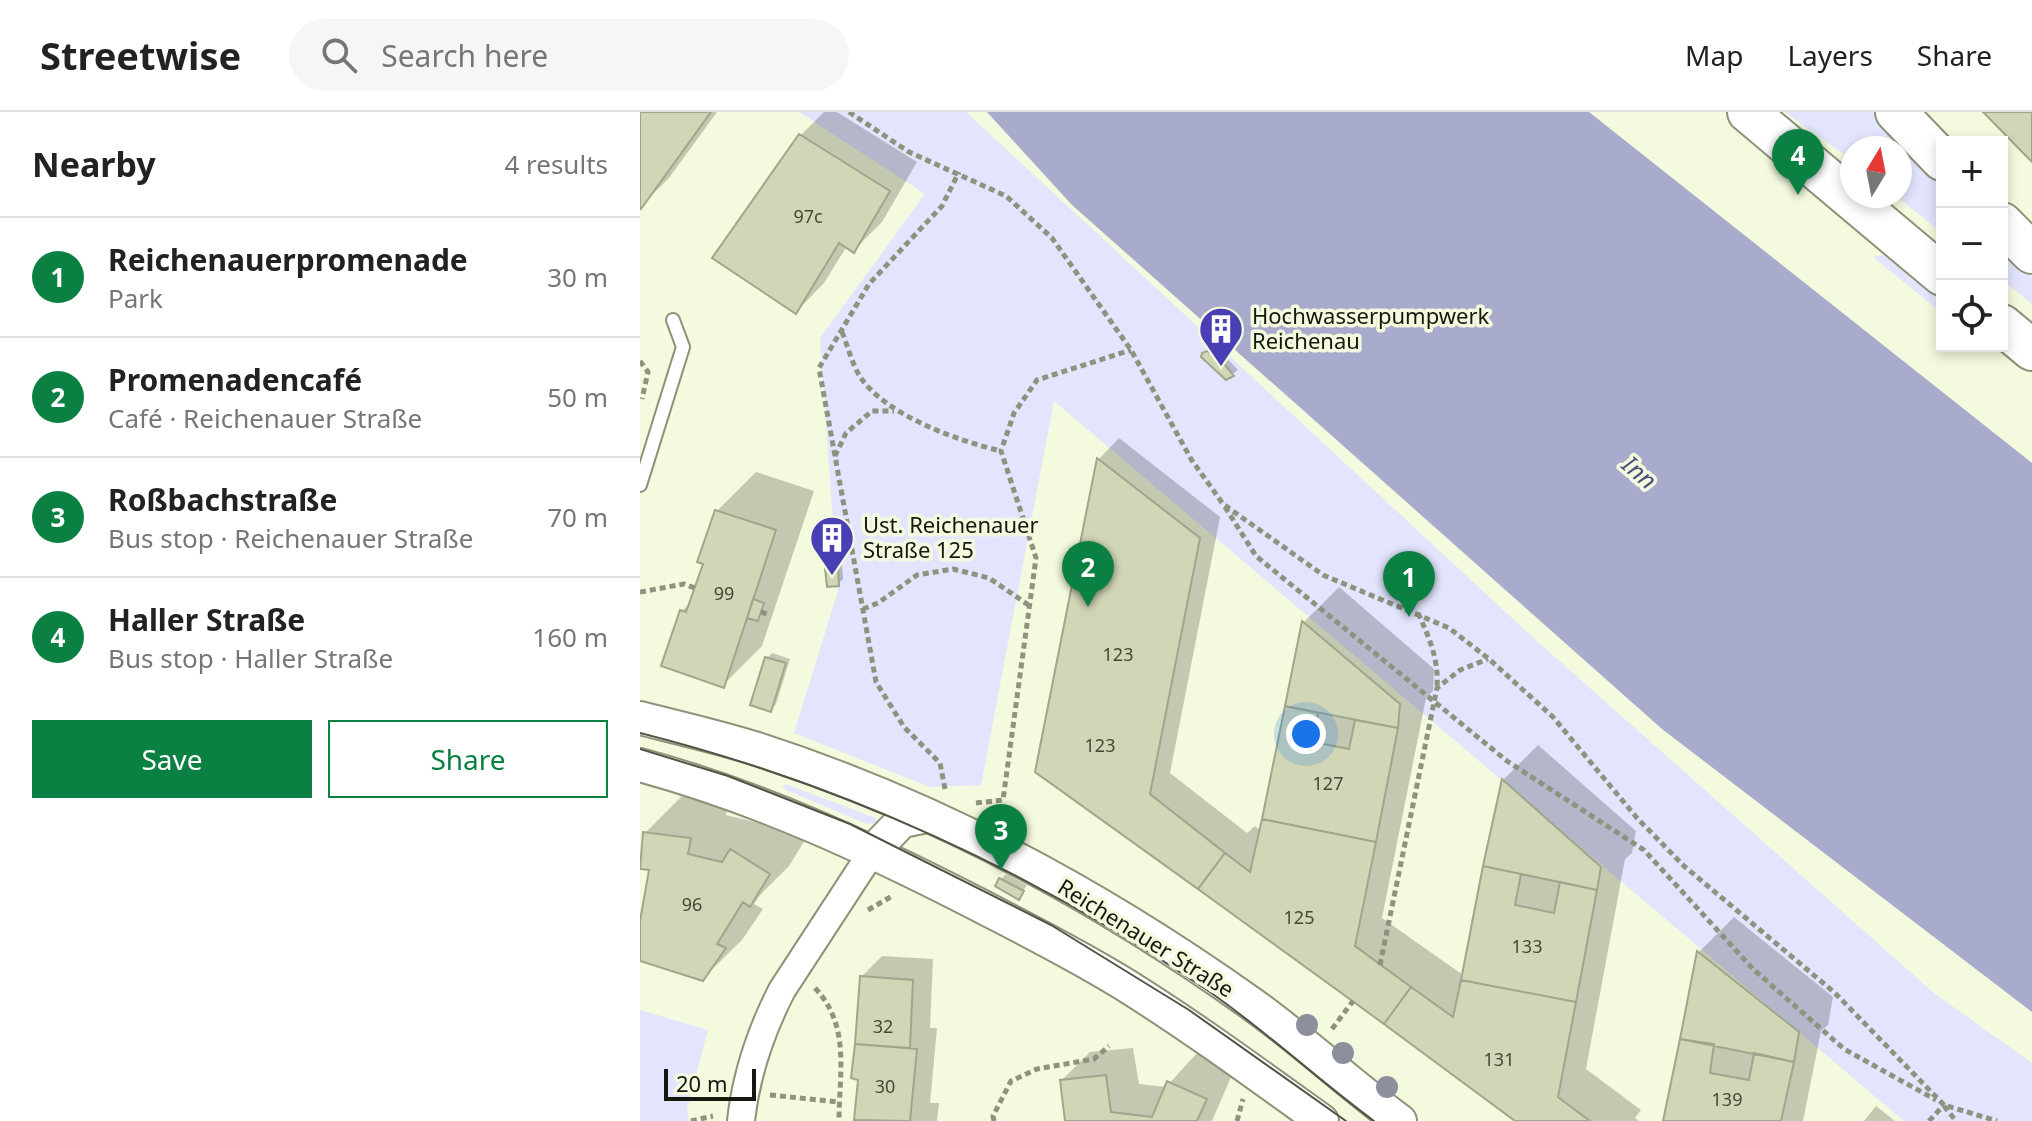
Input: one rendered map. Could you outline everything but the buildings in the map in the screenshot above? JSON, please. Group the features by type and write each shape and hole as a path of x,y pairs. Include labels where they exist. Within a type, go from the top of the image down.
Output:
{"main road":[{"path":"1748,112 1936,270"},
{"path":"1896,112 1936,154"},
{"path":"2008,229 2032,253"},
{"path":"2008,330 2032,350"}],"street":[{"name":"Reichenauer Straße","path":"640,718 768,753 937,808 1028,866 1148,934 1252,1004 1400,1121"},
{"path":"640,765 756,802 872,852 1030,932 1124,985 1226,1052 1322,1121"},
{"path":"741,1121 754,1057 782,990 872,852 902,821 937,808"}],"lane":[{"path":"640,485 683,347 673,320"}],"path":[{"path":"849,112 909,152 959,172 1006,196 1052,238 1131,350 1191,459 1256,556 1507,761 1644,850 1753,969 1844,1049 1944,1105 1997,1121"},
{"path":"937,808 940,763 904,727 876,682 819,368 869,284 942,206 959,172"},
{"path":"841,331 861,378 895,411 972,444 1001,451"},
{"path":"963,804 1003,800 1030,606 1036,558 1001,451 1014,413 1037,380 1131,350"},
{"path":"640,361 648,372 640,407"},
{"path":"835,456 846,433 872,411 895,411"},
{"path":"1223,504 1323,575 1449,628 1489,659 1553,717 1637,818 1684,866 1835,993 1956,1121"},
{"path":"863,609 878,603 917,575 953,569 989,578 1030,606"},
{"path":"640,592 684,584 695,588"},
{"path":"761,612 770,615"},
{"path":"1380,965 1437,688 1434,655 1418,613"},
{"path":"1437,688 1460,670 1489,659"},
{"path":"808,982 824,997 837,1022 842,1046 839,1121"},
{"path":"1336,1024 1353,1001"},
{"path":"994,1121 993,1116 1011,1081 1037,1069 1094,1059 1109,1046"},
{"path":"765,1094 839,1102"},
{"path":"1929,1121 1944,1105"}],"shaded area":[{"path":"799,112 966,112 1538,642 1935,994 2032,1063 2032,1121 1904,1121 1054,401 981,785 930,787 794,733 838,591 820,338 925,194"},
{"path":"1785,112 1875,112 1898,136 1840,136 1840,151"},
{"path":"1912,151 1936,177 1936,228 1911,208"},
{"path":"2008,252 2032,277 2032,304 2008,285"},
{"path":"1882,255 1894,258 1936,295 1936,308 1873,257"},
{"path":"786,784 876,818 877,823 867,824 786,790 783,786"},
{"path":"640,1010 708,1030 687,1109 689,1121 640,1121"}],"water":[{"name":"Inn","path":"987,112 1589,112 2032,463 2032,1012 1662,729 1072,205"}],"tram line":[{"path":"640,733 790,778 935,836 1005,870 1142,947 1207,990 1374,1121"},
{"path":"640,749 728,776 850,824 1051,925 1189,1010 1346,1121"}],"place":[{"name":"Haller Straße","path":"1798,195"},
{"name":"Hochwasserpumpwerk Reichenau","path":"1221,368"},
{"name":"Ust. Reichenauer Straße 125","path":"832,577"},
{"name":"Promenadencafé","path":"1088,607"},
{"name":"Reichenauerpromenade","path":"1409,617"},
{"name":"Roßbachstraße","path":"1001,870"}]}
